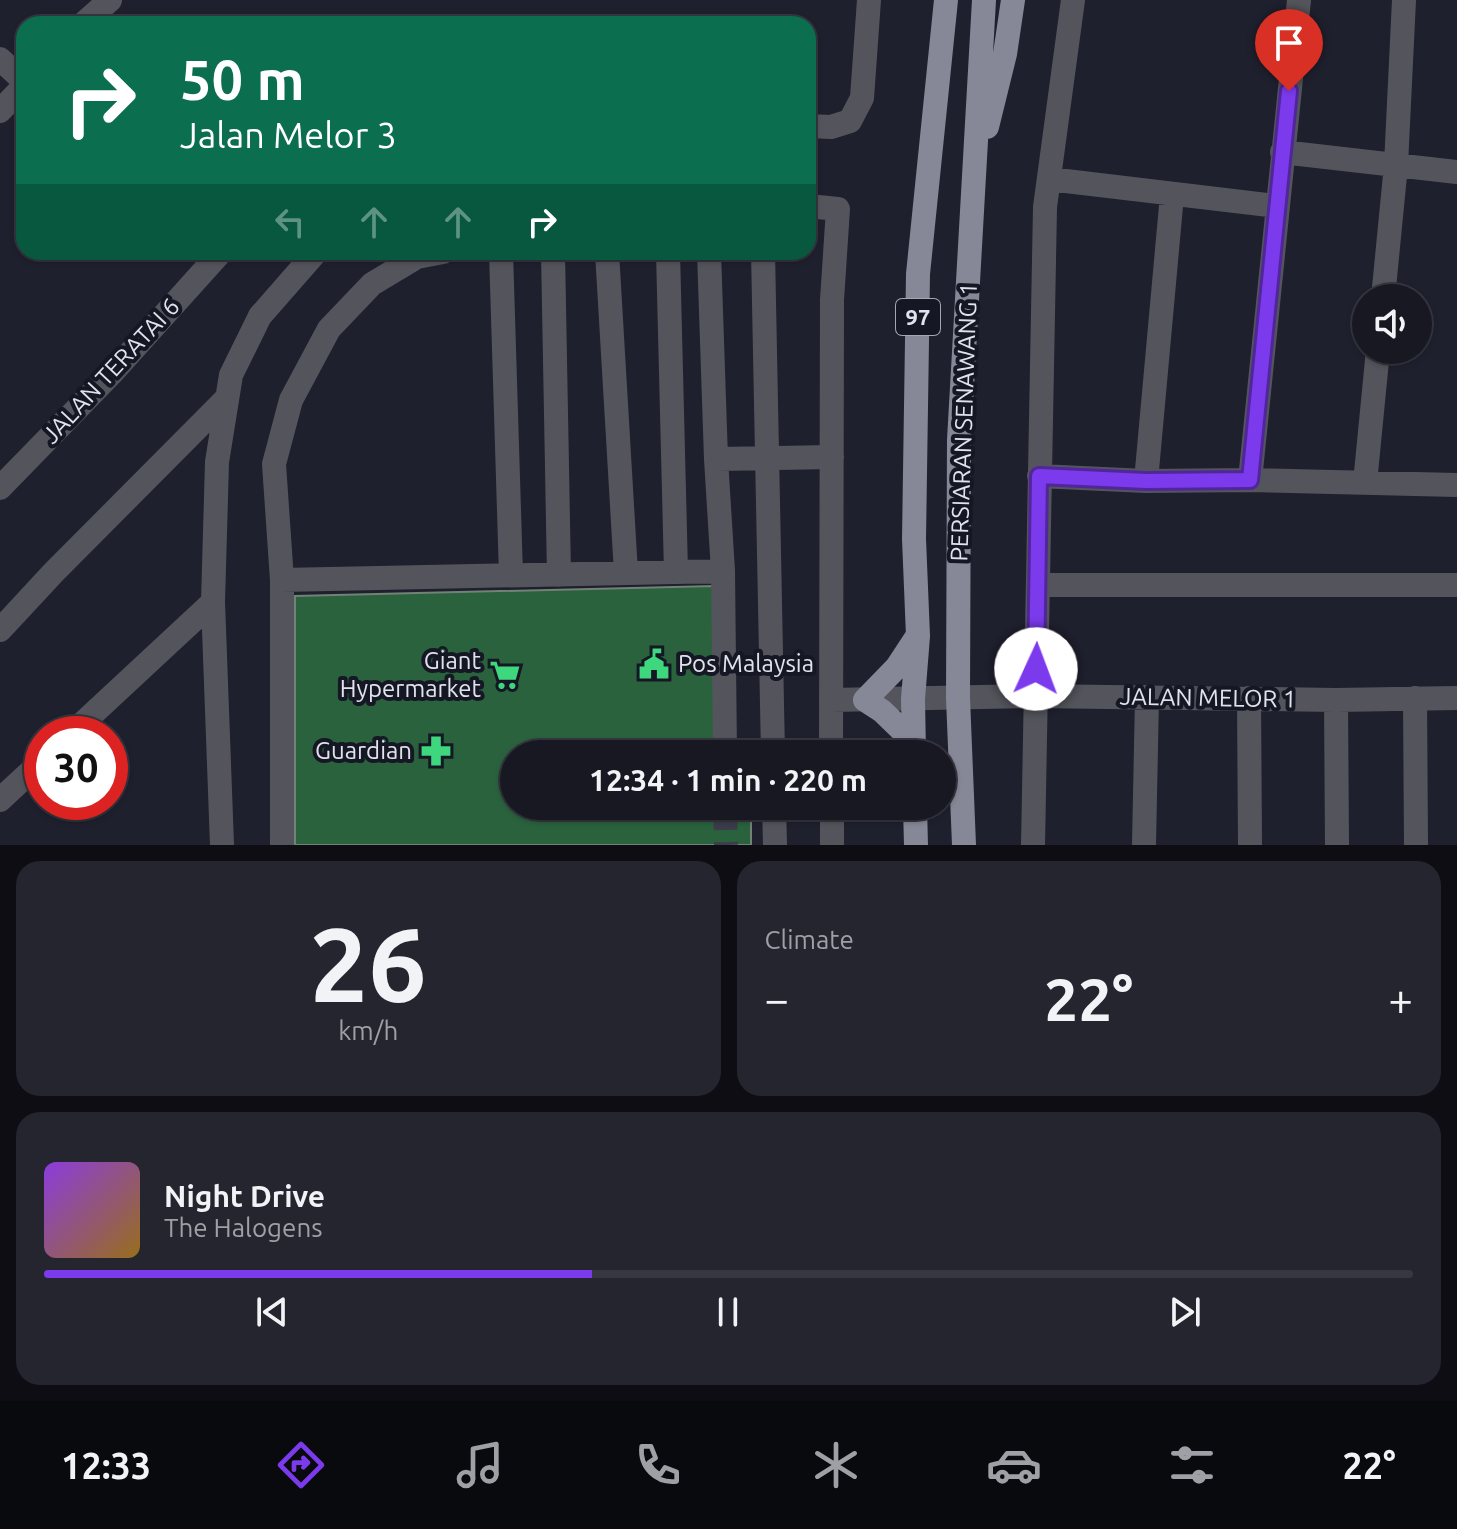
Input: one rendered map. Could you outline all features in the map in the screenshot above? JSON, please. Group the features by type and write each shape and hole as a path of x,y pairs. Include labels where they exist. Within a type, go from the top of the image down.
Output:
{"main road":[{"name":"PERSIARAN SENAWANG 1","path":"914,740 913,699 918,636 914,539 918,274 946,0"},
{"name":"PERSIARAN SENAWANG 1","path":"964,845 958,698 959,440 984,0"},
{"path":"974,179 1005,54 1013,0"},
{"path":"907,740 882,711 865,700 897,667 918,636"},
{"path":"915,820 916,845"}],"street":[{"path":"816,126 831,127 850,121 862,98 869,0"},
{"path":"1033,845 1045,207 1073,0"},
{"path":"1250,480 1299,0"},
{"path":"1384,284 1396,165 1404,0"},
{"path":"0,59 16,76"},
{"path":"0,111 16,93"},
{"path":"1282,152 1457,172"},
{"path":"1049,179 1276,206"},
{"path":"1146,481 1172,195"},
{"path":"816,207 838,209 832,300 831,740"},
{"name":"JALAN TERATAI 6","path":"0,488 112,373 214,260"},
{"path":"222,845 213,602 217,462 231,375 260,316 309,260"},
{"path":"282,845 282,580 274,464 291,400 329,329 372,284 412,260"},
{"path":"501,260 511,575"},
{"path":"553,260 559,575"},
{"path":"607,260 626,573"},
{"path":"668,260 676,572"},
{"path":"709,260 723,571 725,740"},
{"path":"763,260 773,740"},
{"path":"1365,483 1377,364"},
{"path":"0,630 227,398"},
{"path":"716,459 832,457"},
{"path":"1039,476 1146,481 1457,485"},
{"path":"282,580 723,571"},
{"path":"1039,585 1457,585"},
{"path":"90,716 213,602"},
{"name":"JALAN MELOR 1","path":"831,700 1035,696 1336,700 1457,698"},
{"path":"1144,845 1147,697"},
{"path":"1249,698 1250,845"},
{"path":"1415,698 1416,845"},
{"path":"1336,700 1337,845"},
{"path":"0,800 24,778"},
{"path":"774,820 775,845"},
{"path":"832,820 832,845"}],"building":[{"name":"Giant Hypermarket","path":"714,586 714,740 500,740 500,820 751,820 751,845 295,845 295,596"}],"tunnel":[{"path":"725,820 726,845"}],"place":[{"name":"Pos Malaysia","path":"654,664"},
{"name":"Giant Hypermarket","path":"505,675"},
{"name":"Guardian","path":"436,751"}],"route":[{"path":"1036,669 1039,476 1146,481 1250,480 1289,91"}]}
